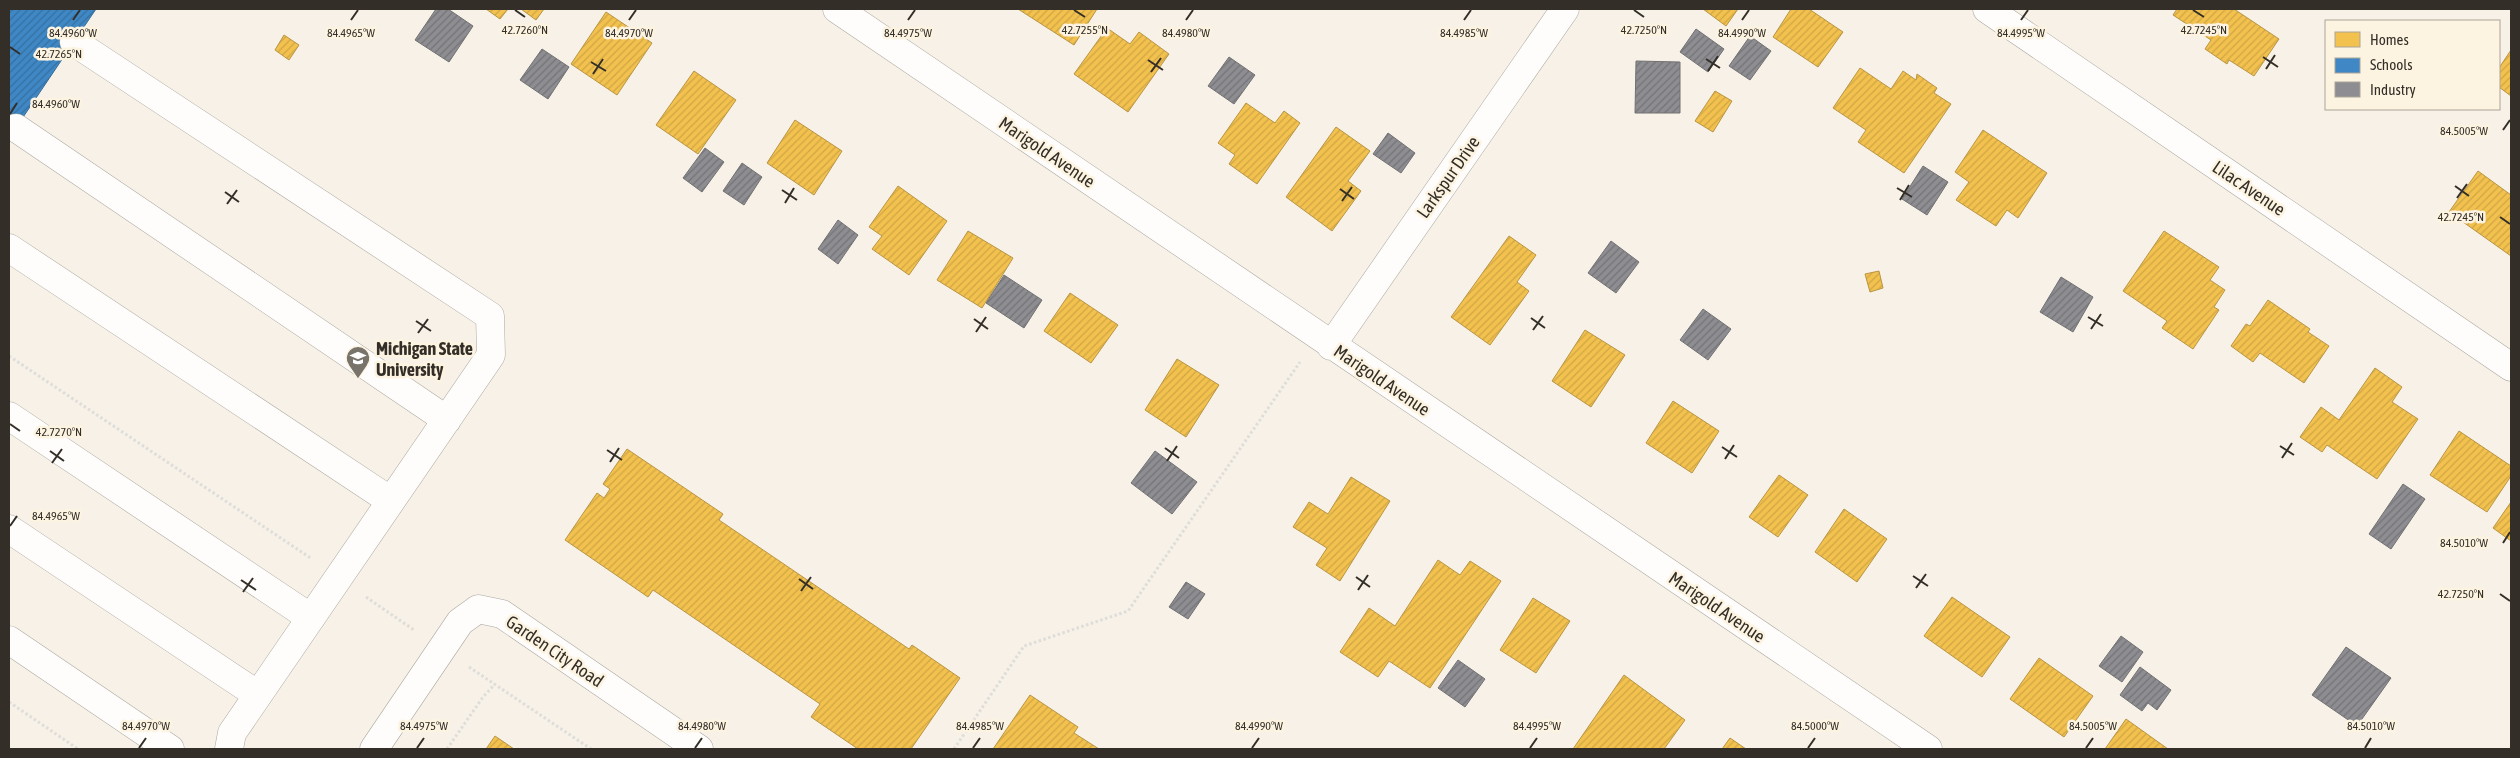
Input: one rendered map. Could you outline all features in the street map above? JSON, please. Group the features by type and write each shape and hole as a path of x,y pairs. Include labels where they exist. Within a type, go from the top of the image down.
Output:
{"street":[{"name":"Marigold Avenue","path":"837,9 1928,749"},
{"name":"Larkspur Drive","path":"1324,341 1565,9"},
{"name":"Lilac Avenue","path":"1986,9 2511,367"},
{"path":"74,42 490,316 492,355 232,733 230,749"},
{"path":"16,128 447,420"},
{"path":"9,248 390,501"},
{"path":"9,416 311,618"},
{"path":"9,529 258,695"},
{"name":"Garden City Road","path":"374,749 460,622 478,609 502,614 699,749"},
{"path":"9,640 170,749"}],"path":[{"path":"954,749 1024,646 1128,611 1324,341"},
{"path":"9,356 339,577 591,749"},
{"path":"447,749 483,697 495,684"},
{"path":"9,702 78,749"}],"building: Homes":[{"path":"486,9 508,9 500,19"},
{"path":"521,9 544,9 536,20"},
{"path":"1018,9 1097,9 1074,45"},
{"path":"1703,9 1738,9 1726,26"},
{"path":"1791,9 1809,9 1843,32 1818,67 1773,37"},
{"path":"2177,9 2234,9 2279,39 2254,76 2229,60 2227,64 2205,49 2211,40 2173,15"},
{"path":"606,12 652,43 617,95 571,64"},
{"path":"1107,28 1130,44 1139,32 1169,54 1128,112 1074,74"},
{"path":"284,35 299,45 289,60 275,50"},
{"path":"2511,50 2511,96 2500,88 2500,66"},
{"path":"1860,68 1891,89 1903,71 1916,80 1917,74 1937,88 1934,93 1951,104 1904,173 1858,142 1866,130 1833,108"},
{"path":"694,71 736,100 698,154 656,125"},
{"path":"1715,91 1732,101 1713,132 1695,121"},
{"path":"1246,103 1275,123 1284,111 1300,123 1257,184 1229,164 1235,155 1218,143"},
{"path":"795,120 842,151 814,195 767,163"},
{"path":"1336,127 1370,151 1348,181 1361,191 1332,231 1286,197"},
{"path":"1983,130 2047,173 2018,218 2007,210 1996,226 1956,200 1969,182 1955,172"},
{"path":"2478,171 2511,195 2511,256 2449,212"},
{"path":"898,186 947,221 909,275 872,249 882,236 869,227"},
{"path":"968,231 1013,258 982,308 937,280"},
{"path":"2164,231 2219,267 2210,280 2225,290 2214,307 2219,310 2193,349 2162,328 2167,321 2123,291"},
{"path":"1509,236 1536,255 1517,282 1529,291 1490,345 1451,317"},
{"path":"1879,271 1883,288 1870,292 1865,274"},
{"path":"1070,293 1118,325 1091,363 1044,331"},
{"path":"2268,300 2310,329 2308,332 2329,346 2304,383 2260,353 2253,362 2231,346 2246,324 2250,326"},
{"path":"1585,330 1625,355 1591,407 1552,381"},
{"path":"1177,359 1219,385 1186,437 1145,410"},
{"path":"2375,368 2402,387 2392,402 2418,419 2377,479 2327,445 2322,452 2300,437 2321,407 2339,420"},
{"path":"1673,401 1719,431 1692,473 1646,443"},
{"path":"2459,431 2511,466 2511,476 2487,512 2430,475"},
{"path":"627,449 723,514 719,520 909,649 912,645 960,678 911,749 858,749 811,717 820,704 653,590 648,597 565,540 597,493 604,498 610,489 603,484"},
{"path":"1779,475 1808,495 1778,537 1749,517"},
{"path":"1351,477 1390,501 1340,581 1316,565 1327,548 1293,527 1309,502 1328,514"},
{"path":"2511,502 2511,541 2493,528"},
{"path":"1844,509 1887,539 1857,582 1815,552"},
{"path":"1438,560 1460,575 1470,561 1501,581 1430,688 1389,661 1378,677 1340,652 1369,608 1395,626"},
{"path":"1952,597 2010,637 1982,677 1924,636"},
{"path":"1533,598 1570,621 1536,673 1500,650"},
{"path":"2039,658 2093,696 2064,737 2010,699"},
{"path":"1624,675 1685,720 1664,749 1573,749"},
{"path":"1030,695 1078,727 1074,733 1099,749 993,749"},
{"path":"2126,719 2168,749 2105,749"},
{"path":"495,736 514,749 486,749"},
{"path":"1730,738 1746,749 1722,749"}],"building: Schools":[{"path":"9,9 96,9 9,138"}],"building: Industry":[{"path":"436,9 448,9 473,26 449,62 415,40"},
{"path":"1696,29 1724,49 1708,72 1680,52"},
{"path":"1750,36 1771,51 1750,80 1729,66"},
{"path":"542,49 569,67 548,99 520,80"},
{"path":"1229,57 1255,75 1234,104 1208,86"},
{"path":"1636,61 1680,62 1680,113 1635,113"},
{"path":"1388,133 1415,153 1401,173 1373,154"},
{"path":"705,148 724,162 702,192 683,178"},
{"path":"742,163 762,177 744,205 723,191"},
{"path":"1923,166 1948,182 1927,215 1902,199"},
{"path":"838,220 858,235 838,264 818,249"},
{"path":"1611,241 1639,262 1616,293 1588,273"},
{"path":"1004,275 1042,300 1024,328 986,303"},
{"path":"2061,277 2093,297 2073,332 2040,312"},
{"path":"1703,309 1731,329 1708,360 1680,340"},
{"path":"1155,451 1197,482 1172,514 1131,483"},
{"path":"2403,484 2425,499 2391,549 2369,534"},
{"path":"1186,582 1205,594 1188,619 1169,607"},
{"path":"2121,636 2143,652 2122,682 2099,666"},
{"path":"2346,647 2391,678 2357,726 2312,695"},
{"path":"1458,660 1485,679 1465,707 1438,688"},
{"path":"2140,667 2171,690 2157,710 2148,703 2142,711 2120,695"}],"place":[{"name":"Michigan State University","path":"358,379"}]}
